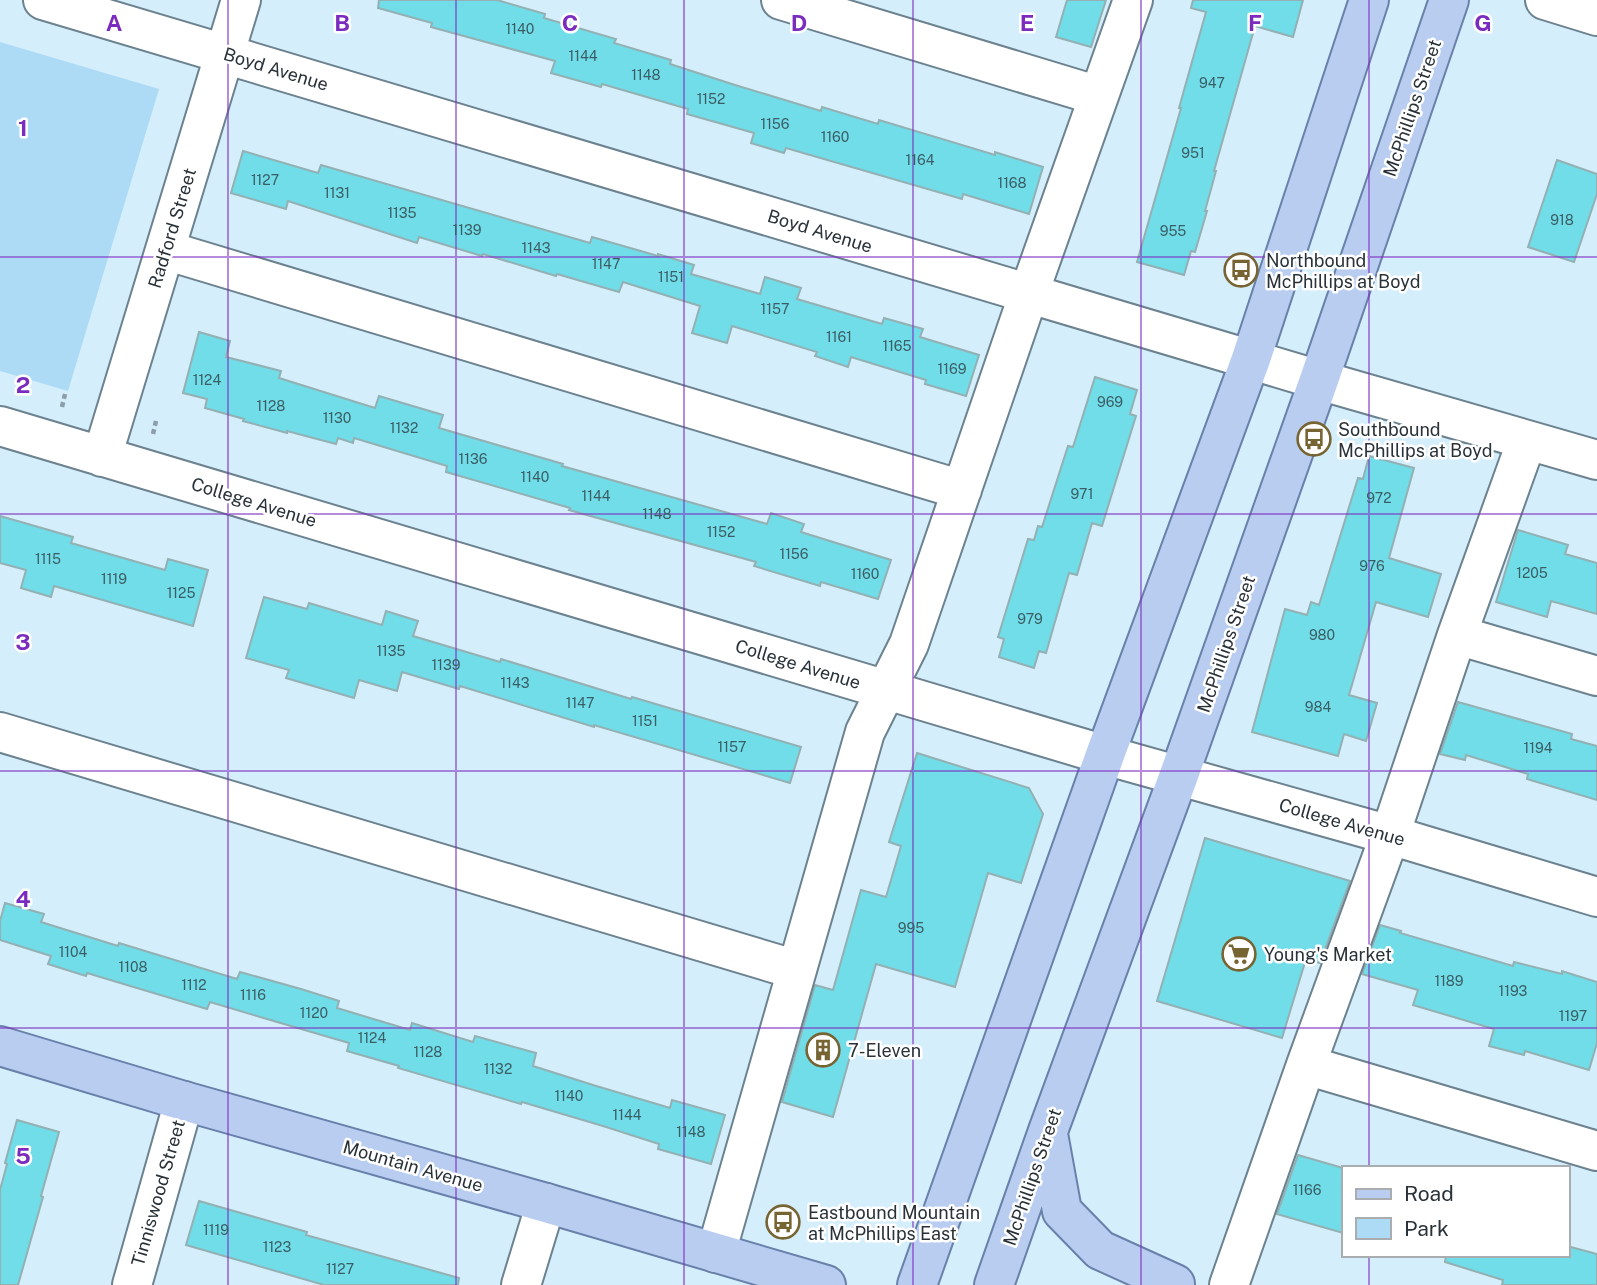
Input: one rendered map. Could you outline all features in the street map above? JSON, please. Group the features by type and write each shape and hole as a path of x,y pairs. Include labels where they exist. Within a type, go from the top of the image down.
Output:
{"main road":[{"path":"917,1285 1105,755 1251,359 1369,0"},
{"name":"McPhillips Street","path":"994,1285 1180,775 1449,0"},
{"name":"Mountain Avenue","path":"0,1045 184,1101 826,1285"},
{"path":"1048,1131 1062,1211 1100,1250 1174,1285"}],"street":[{"name":"Boyd Avenue","path":"43,0 1319,380 1597,460"},
{"name":"Radford Street","path":"102,457 241,0"},
{"path":"781,0 1099,96"},
{"path":"716,1253 865,732 909,644 1133,0"},
{"path":"1545,0 1597,16"},
{"path":"165,250 962,490"},
{"name":"College Avenue","path":"0,426 1105,755 1390,835 1597,897"},
{"path":"1229,1285 1390,835 1457,635 1527,440"},
{"path":"1457,635 1597,676"},
{"path":"0,732 797,970"},
{"path":"1306,1065 1597,1151"},
{"name":"Tinniswood Street","path":"132,1285 184,1101"},
{"path":"522,1285 546,1203"}],"green space":[{"path":"0,42 159,89 68,391 0,371"}],"building":[{"path":"379,0 497,0 545,14 544,18 616,39 614,43 671,60 670,64 735,85 821,111 822,107 878,124 879,120 1043,167 1029,214 963,194 962,199 786,148 784,153 751,143 754,133 687,114 688,109 602,84 601,87 551,73 555,61 431,27 432,23 378,8"},
{"path":"1067,0 1106,0 1091,47 1056,37"},
{"path":"1193,0 1303,0 1293,37 1255,26 1214,171 1207,211 1195,252 1191,251 1184,275 1137,262 1206,12 1191,8"},
{"path":"243,151 318,173 321,165 590,243 592,237 658,254 694,265 691,274 760,294 765,277 801,288 797,299 882,324 884,318 923,329 920,337 979,355 966,396 925,384 926,380 851,357 848,367 815,356 817,352 732,326 727,343 692,333 700,306 623,282 619,292 419,237 417,243 288,201 286,209 231,193"},
{"path":"1557,160 1597,174 1597,194 1574,262 1528,247"},
{"path":"199,332 230,341 226,357 281,371 279,378 375,408 379,396 443,415 439,428 767,524 771,513 804,524 801,532 891,560 878,599 821,582 820,586 754,566 756,562 569,510 570,508 446,472 447,466 354,438 353,443 338,438 336,444 243,421 244,419 205,408 207,399 183,393"},
{"path":"1095,377 1137,390 1130,414 1136,416 1102,526 1092,523 1077,575 1069,573 1046,653 1039,651 1034,668 999,657 1004,639 998,637 1028,539 1034,540 1038,526 1042,527 1068,446 1073,447"},
{"path":"1369,456 1414,468 1389,558 1441,574 1428,617 1376,602 1349,695 1377,703 1366,741 1344,734 1338,756 1252,732 1285,609 1307,615 1311,602 1319,605 1358,478 1363,479"},
{"path":"0,516 73,537 71,543 165,570 168,559 208,570 193,626 54,586 51,597 21,588 26,570 0,563"},
{"path":"1518,530 1568,545 1565,554 1597,563 1597,614 1551,601 1547,617 1496,602"},
{"path":"264,597 307,609 309,603 382,625 386,611 418,621 413,636 801,747 790,783 460,686 459,689 402,672 397,691 359,680 354,698 286,678 289,670 246,658"},
{"path":"1458,702 1572,734 1571,739 1597,746 1597,800 1527,779 1528,774 1466,755 1465,760 1440,754"},
{"path":"917,753 1029,788 1043,814 1021,883 988,873 955,987 876,964 833,1117 782,1102 815,985 833,990 861,890 886,897 901,846 889,842"},
{"name":"Young's Market","path":"1205,838 1350,881 1320,963 1306,959 1282,1038 1157,1001"},
{"path":"5,903 44,914 41,922 118,946 119,943 237,979 240,972 301,989 339,1001 337,1008 410,1030 412,1023 473,1042 475,1036 536,1053 533,1066 593,1085 670,1108 672,1100 725,1115 711,1164 658,1149 659,1144 603,1126 347,1051 349,1043 210,1002 207,1009 48,964 51,956 0,940 0,921"},
{"path":"1380,925 1513,966 1514,962 1562,974 1562,971 1597,982 1597,1043 1589,1070 1525,1051 1524,1055 1489,1046 1494,1029 1413,1005 1418,990 1362,974"},
{"path":"17,1120 59,1132 18,1285 0,1285 0,1190"},
{"path":"1298,1155 1342,1168 1342,1233 1277,1214"},
{"path":"199,1201 307,1232 306,1235 459,1278 458,1285 324,1285 186,1245"},
{"path":"1569,1247 1597,1254 1597,1285 1502,1285 1503,1280 1445,1262 1446,1257 1569,1257"}],"place":[{"name":"Northbound McPhillips at Boyd","path":"1241,270"},
{"name":"Southbound McPhillips at Boyd","path":"1314,439"},
{"name":"Young's Market","path":"1239,954"},
{"name":"7-Eleven","path":"823,1050"},
{"name":"Eastbound Mountain at McPhillips East","path":"783,1222"}]}
